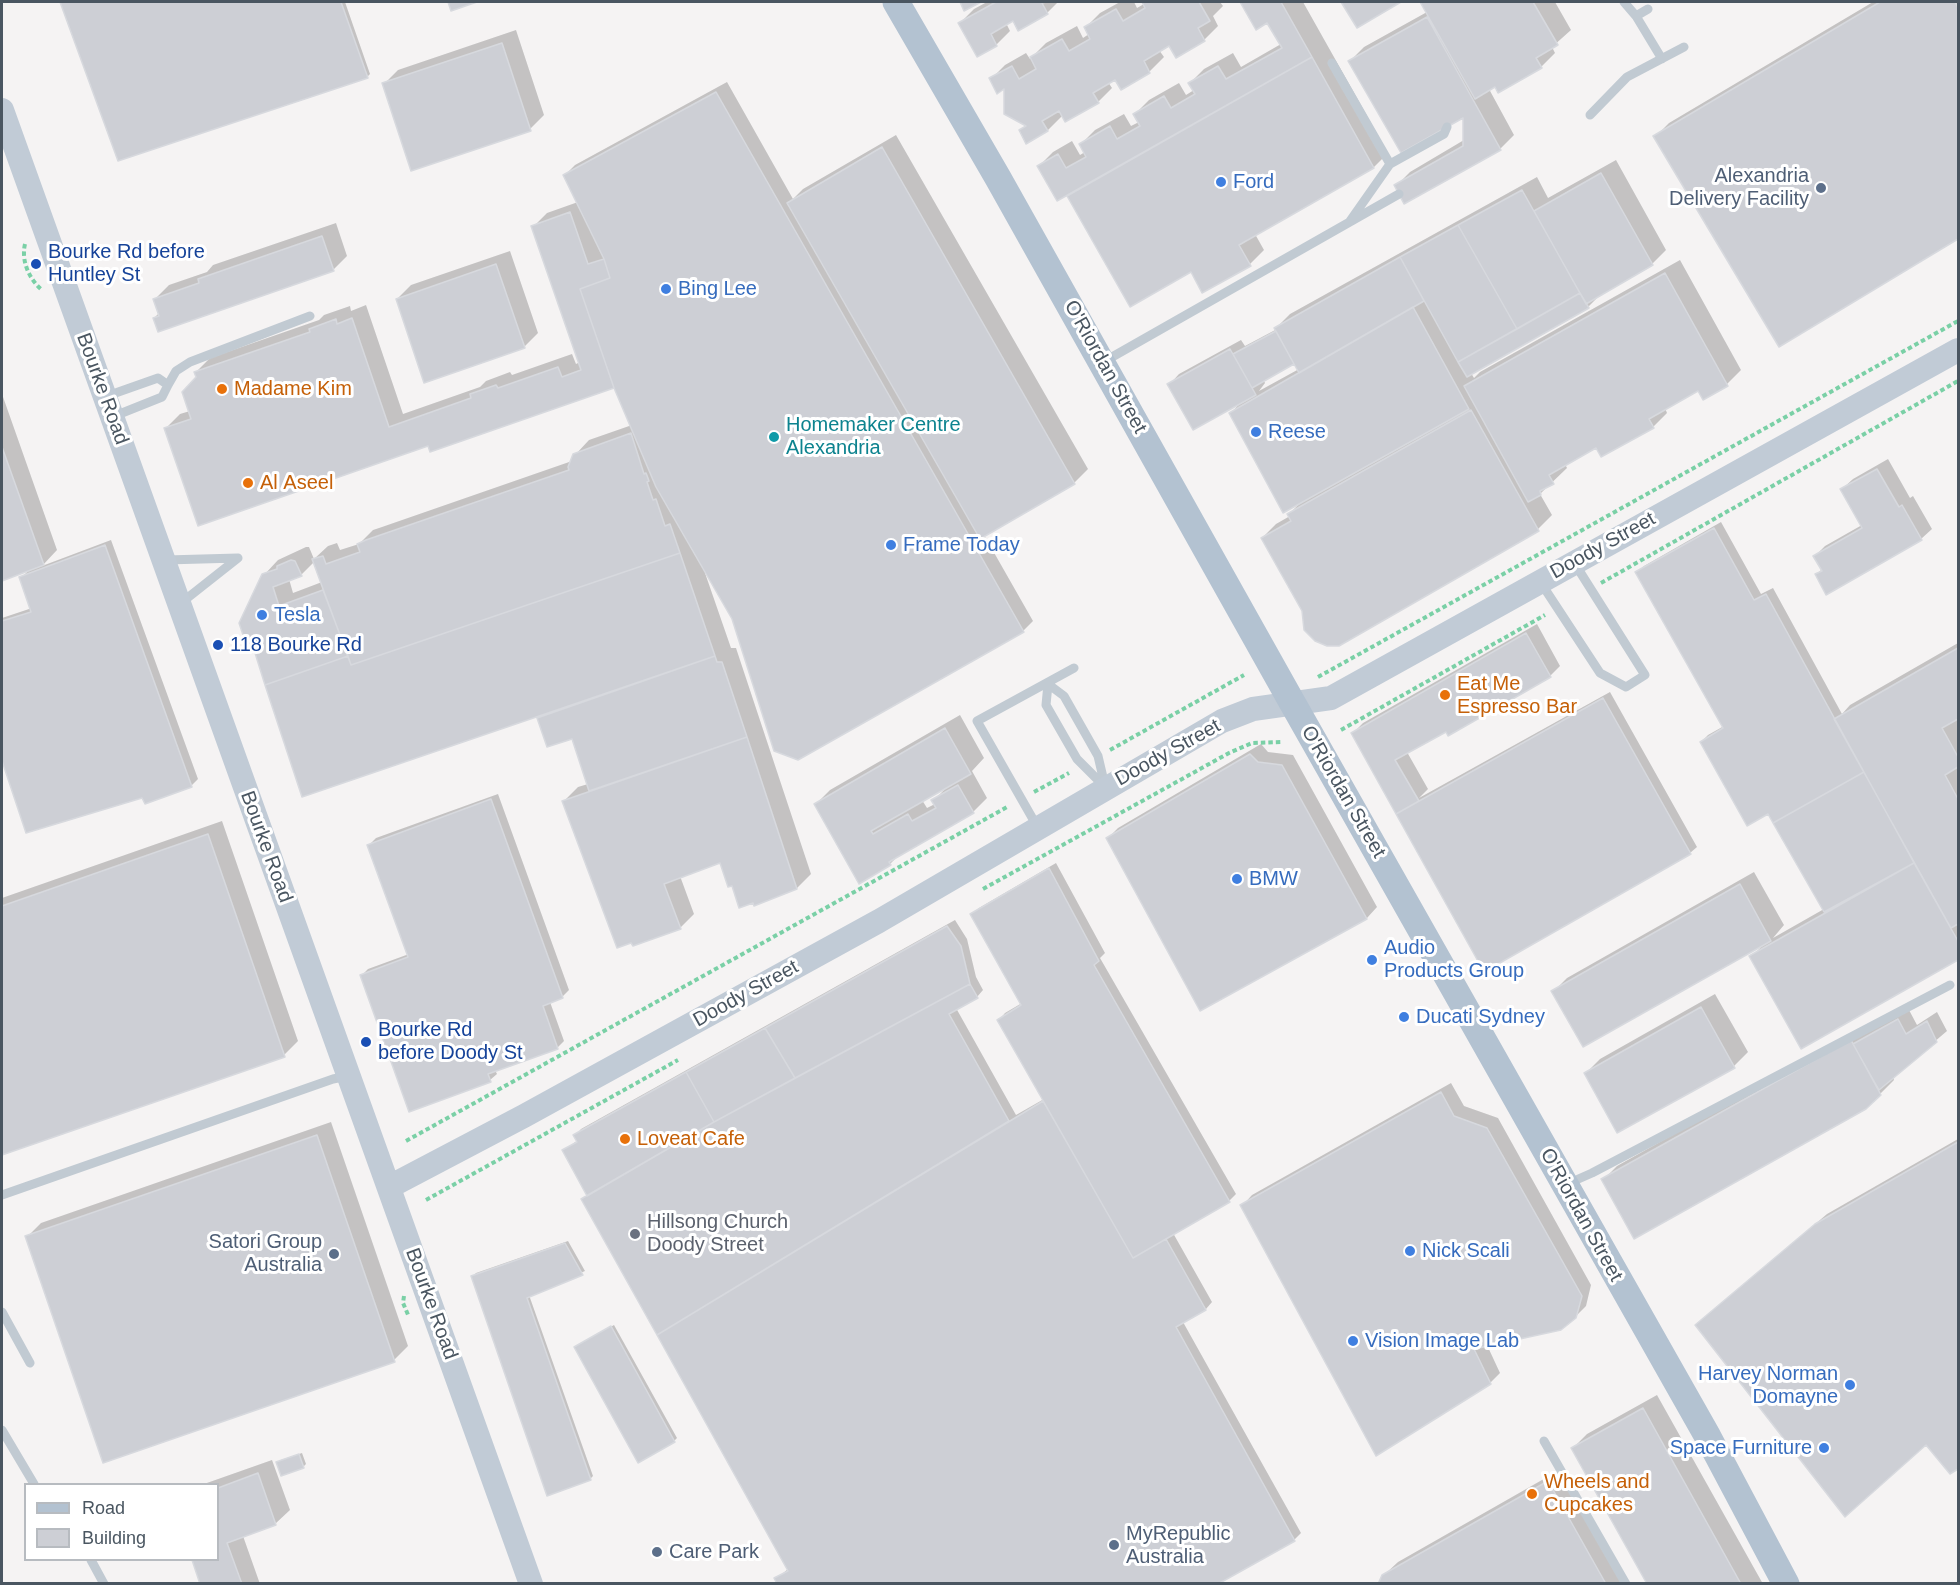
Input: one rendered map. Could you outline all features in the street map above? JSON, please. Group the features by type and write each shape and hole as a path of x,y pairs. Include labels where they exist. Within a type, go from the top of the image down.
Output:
{"main road":[{"name":"O'Riordan Street","path":"896,2 1103,363 1293,704 1708,1437 1786,1584"}],"street":[{"name":"Bourke Road","path":"2,110 531,1584"},
{"name":"Doody Street","path":"389,1187 524,1116 806,961 1222,722 1253,709 1331,698 1959,350"}],"lane":[{"path":"1624,2 1636,16 1662,59"},
{"path":"1636,16 1648,9"},
{"path":"1590,116 1627,77 1684,47"},
{"path":"1332,63 1390,164"},
{"path":"1349,223 1390,164 1444,134 1448,127"},
{"path":"1103,363 1399,194"},
{"path":"108,407 162,397 176,371 190,362 310,316"},
{"path":"108,407 158,378 168,385"},
{"path":"163,560 238,558 179,604"},
{"path":"1540,581 1600,673 1626,687 1645,675 1574,562"},
{"path":"1038,829 977,721 1074,668"},
{"path":"1048,684 1064,696 1098,756 1105,788"},
{"path":"1048,684 1046,705 1077,759 1105,788"},
{"path":"1565,1185 1950,985"},
{"path":"2,1195 322,1083 349,1076"},
{"path":"2,1312 30,1363"},
{"path":"2,1430 33,1483"},
{"path":"1544,1441 1626,1584"},
{"path":"92,1561 104,1584"}],"path":[{"name":"Doody Street","path":"1314,681 1321,674 1959,321"},
{"name":"Doody Street","path":"1591,589 1959,381"},
{"name":"Doody Street","path":"1341,730 1558,608"},
{"name":"Doody Street","path":"1098,756 1244,675"},
{"name":"Doody Street","path":"406,1141 1083,765"}],"building":[{"path":"60,2 341,2 368,78 118,161"},
{"path":"448,2 477,2 451,11"},
{"path":"960,2 981,2 964,11"},
{"path":"996,2 1046,2 1042,3 1048,14 1018,31 1013,21 991,34 997,46 977,57 958,23"},
{"path":"1142,2 1199,2 1210,21 1198,28 1205,41 1176,58 1169,46 1144,61 1150,73 1121,90 1115,80 1093,93 1099,103 1065,122 1059,111 1042,121 1048,131 1026,144 1019,130 1026,126 1004,114 1004,89 997,94 989,78 1012,66 1019,79 1036,69 1030,57 1062,39 1069,51 1090,39 1084,27 1116,9 1123,21 1145,8"},
{"path":"1240,2 1281,2 1312,57 1057,201 1037,166 1058,154 1066,168 1086,157 1079,144 1110,126 1117,139 1140,126 1133,114 1164,96 1171,108 1195,94 1188,83 1218,66 1226,79 1282,48 1267,23 1256,30"},
{"path":"1341,2 1401,2 1357,28"},
{"path":"1420,2 1533,2 1558,45 1536,58 1542,68 1498,93 1495,87 1475,99"},
{"name":"Alexandria Delivery Facility","path":"1880,2 1955,2 1958,7 1958,239 1779,347 1653,136"},
{"path":"1427,17 1501,150 1404,204 1394,185 1463,146 1463,118 1401,153 1348,61"},
{"path":"502,43 531,131 411,171 382,83"},
{"name":"Ford","path":"1312,57 1374,168 1239,245 1251,266 1202,293 1191,272 1130,307 1067,196"},
{"name":"Homemaker Centre Alexandria","path":"716,92 1024,632 798,760 774,751 732,619 656,487 614,388 580,289 610,278 604,259 563,175"},
{"path":"882,147 1075,484 980,539 787,203"},
{"path":"1601,173 1653,265 1586,304 1534,211"},
{"path":"1522,190 1580,293 1517,329 1458,225"},
{"path":"570,212 588,264 604,259 610,278 580,289 614,388 430,452 428,446 198,526 164,428 191,419 182,392 196,377 194,372 310,332 309,329 336,319 337,324 352,318 389,427 471,398 470,394 496,385 498,388 558,367 562,377 581,370 531,226"},
{"path":"1458,225 1517,329 1458,362 1400,257"},
{"path":"322,236 334,271 158,332 153,318 159,316 153,299 199,283 198,279"},
{"path":"1400,257 1424,301 1299,373 1274,328"},
{"path":"496,264 525,348 424,383 396,299"},
{"path":"1665,273 1728,386 1703,400 1698,391 1649,419 1654,428 1601,457 1596,448 1549,475 1554,484 1540,491 1541,495 1528,502 1464,386"},
{"path":"1580,293 1589,308 1467,377 1458,362"},
{"path":"1413,307 1469,409 1283,513 1229,413"},
{"path":"1276,331 1294,364 1252,388 1233,354"},
{"path":"1230,349 1256,395 1193,430 1167,384"},
{"path":"1471,410 1539,531 1339,646 1327,646 1315,641 1304,630 1302,611 1261,538 1291,521 1287,514"},
{"path":"631,433 644,474 646,473 649,481 647,482 653,500 656,499 665,526 670,524 680,553 351,665 312,559 323,556 326,564 360,552 357,544 366,540 569,470 573,454"},
{"path":"2,447 44,565 2,581"},
{"path":"1877,469 1899,507 1902,505 1922,540 1826,595 1815,574 1822,571 1813,556 1862,528 1840,489"},
{"path":"1714,528 1754,600 1766,594 1864,772 1773,823 1768,814 1747,826 1700,742 1723,728 1635,572"},
{"path":"105,545 192,787 145,804 142,798 26,833 2,761 2,621 31,612 19,577"},
{"path":"680,553 715,656 302,797 265,685 348,656 351,665"},
{"path":"291,560 295,561 302,576 273,587 279,606 323,590 348,656 265,685 255,653 248,650 239,623 262,574 277,569 277,566"},
{"path":"1526,633 1551,677 1448,736 1446,732 1395,760 1419,801 1396,814 1351,733"},
{"path":"1958,648 1958,719 1942,728 1958,757 1958,767 1945,775 1958,799 1958,924 1951,928 1834,719"},
{"path":"715,656 717,662 722,662 747,737 589,791 572,739 547,747 537,718"},
{"path":"1603,698 1691,854 1484,972 1396,814"},
{"path":"945,728 971,774 871,831 873,834 908,814 912,821 936,808 931,800 958,785 974,813 889,862 891,865 859,884 814,804"},
{"path":"747,737 797,889 754,906 753,903 739,908 732,886 728,887 720,863 664,884 681,929 633,946 631,943 617,948 562,801"},
{"name":"BMW","path":"1250,754 1258,762 1282,765 1367,919 1200,1011 1106,838"},
{"path":"1864,772 1914,863 1824,912 1773,823"},
{"path":"491,799 563,998 543,1006 558,1049 488,1074 491,1082 409,1112 360,975 408,957 367,845"},
{"path":"208,834 285,1057 2,1155 2,906"},
{"path":"1914,863 1958,941 1958,960 1801,1049 1749,956"},
{"path":"1049,868 1099,961 1094,965 1230,1202 1133,1258 997,1020 1021,1005 970,914"},
{"path":"1740,884 1771,941 1583,1047 1551,991"},
{"path":"947,926 961,946 970,984 795,1078 765,1028"},
{"path":"970,984 978,998 949,1014 1009,1121 657,1335 581,1199 714,1122"},
{"path":"1701,1007 1735,1068 1617,1133 1584,1073"},
{"path":"1898,1019 1906,1034 1927,1021 1937,1042 1879,1090 1853,1044"},
{"path":"765,1028 795,1078 714,1122 686,1072"},
{"path":"1851,1040 1881,1095 1866,1109 1634,1239 1601,1179"},
{"path":"686,1072 714,1122 587,1196 562,1150 577,1142 573,1135"},
{"name":"Nick Scali","path":"1441,1092 1454,1116 1487,1128 1582,1296 1576,1318 1561,1330 1474,1349 1491,1384 1376,1456 1240,1205"},
{"path":"1043,1101 1133,1258 1166,1239 1206,1310 1176,1327 1295,1541 1218,1584 777,1584 774,1578 788,1571 657,1335"},
{"path":"317,1135 395,1362 103,1463 25,1236"},
{"name":"Harvey Norman Domayne","path":"1958,1142 1958,1469 1950,1474 1926,1445 1845,1517 1695,1325 1815,1224"},
{"path":"565,1243 583,1275 527,1298 591,1480 547,1496 471,1276"},
{"path":"611,1326 675,1442 638,1463 574,1347"},
{"path":"1643,1408 1741,1584 1647,1584 1571,1448"},
{"path":"299,1454 304,1468 281,1476 276,1462"},
{"path":"258,1473 276,1525 227,1543 242,1584 200,1584 192,1561 219,1561 219,1488"},
{"path":"1548,1481 1606,1584 1378,1584 1382,1575"}],"place":[{"name":"Ford","path":"1221,182"},
{"name":"Alexandria Delivery Facility","path":"1821,188"},
{"name":"Bourke Rd before Huntley St","path":"36,264"},
{"name":"Bing Lee","path":"666,289"},
{"name":"Madame Kim","path":"222,389"},
{"name":"Reese","path":"1256,432"},
{"name":"Homemaker Centre Alexandria","path":"774,437"},
{"name":"Al Aseel","path":"248,483"},
{"name":"Frame Today","path":"891,545"},
{"name":"Tesla","path":"262,615"},
{"name":"118 Bourke Rd","path":"218,645"},
{"name":"Eat Me Espresso Bar","path":"1445,695"},
{"name":"BMW","path":"1237,879"},
{"name":"Audio Products Group","path":"1372,960"},
{"name":"Ducati Sydney","path":"1404,1017"},
{"name":"Bourke Rd before Doody St","path":"366,1042"},
{"name":"Loveat Cafe","path":"625,1139"},
{"name":"Hillsong Church Doody Street","path":"635,1234"},
{"name":"Nick Scali","path":"1410,1251"},
{"name":"Satori Group Australia","path":"334,1254"},
{"name":"Vision Image Lab","path":"1353,1341"},
{"name":"Harvey Norman Domayne","path":"1850,1385"},
{"name":"Space Furniture","path":"1824,1448"},
{"name":"Wheels and Cupcakes","path":"1532,1494"},
{"name":"MyRepublic Australia","path":"1114,1545"},
{"name":"Care Park","path":"657,1552"}]}
